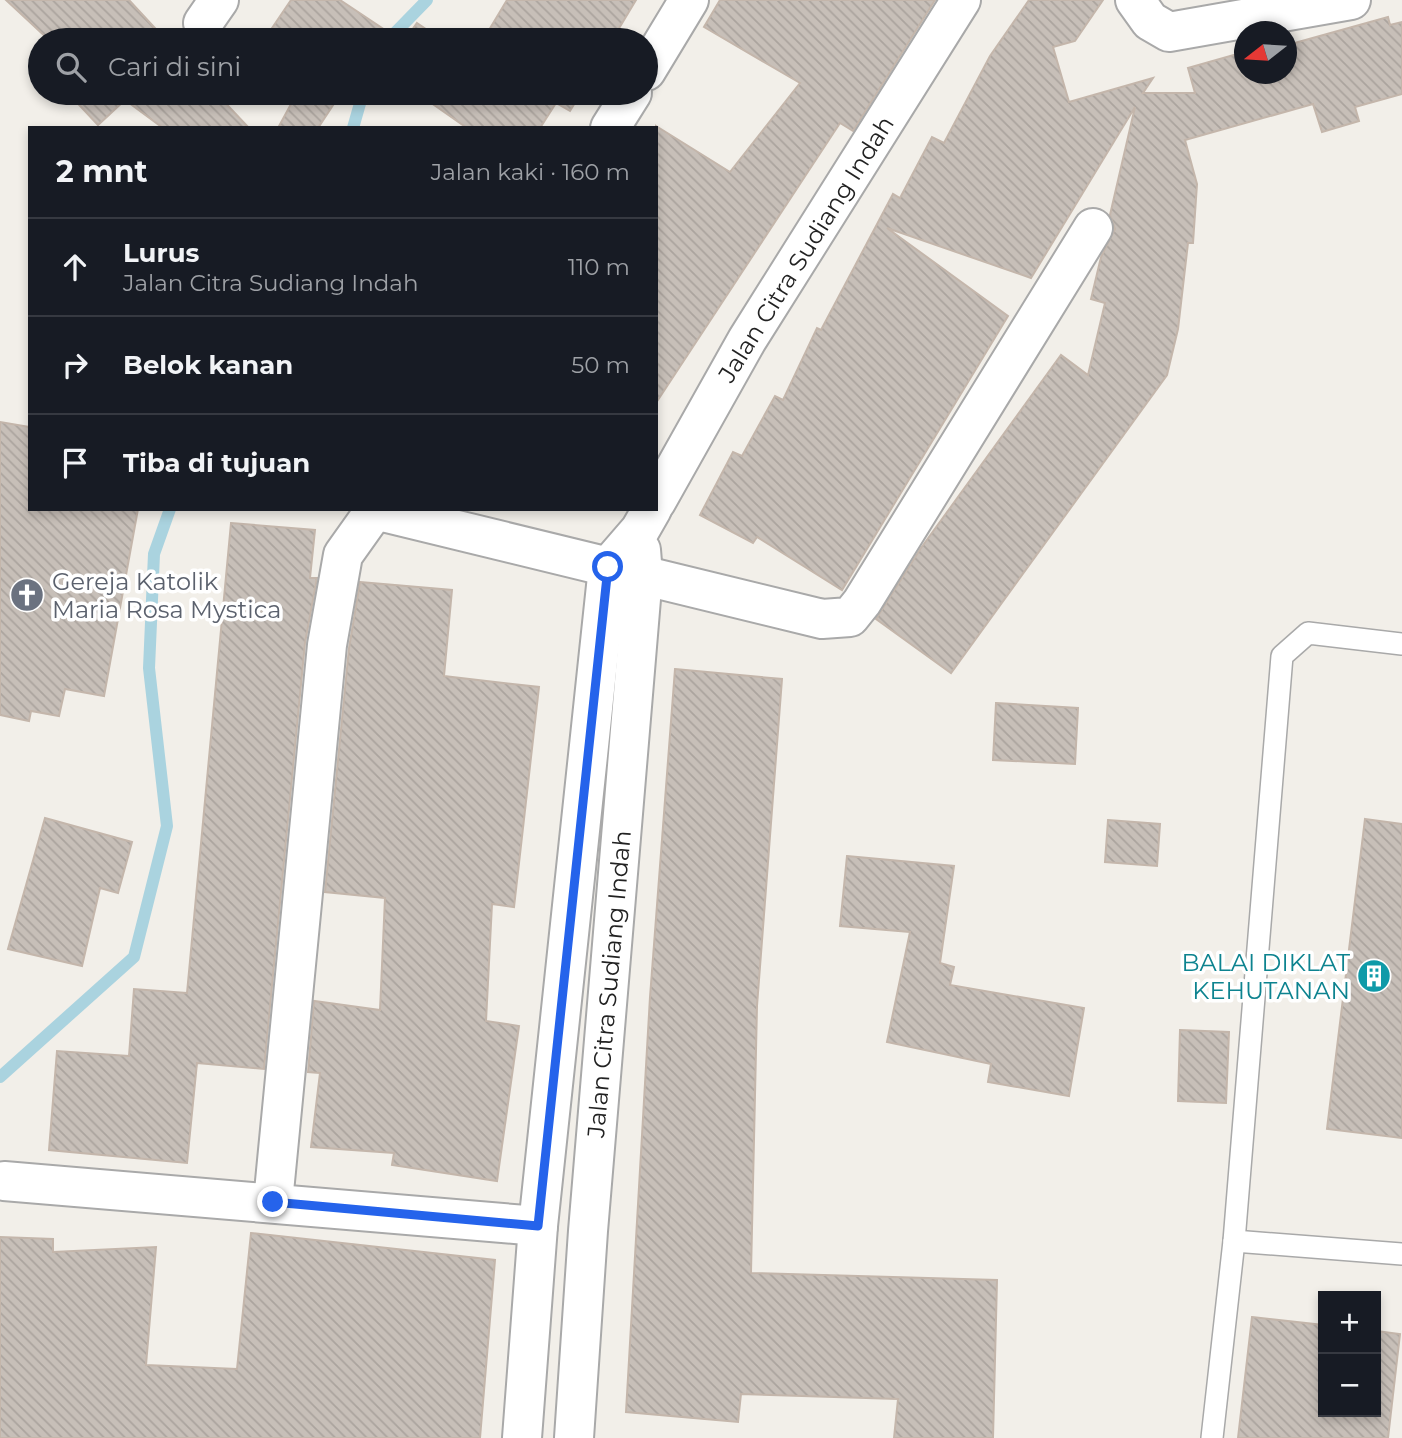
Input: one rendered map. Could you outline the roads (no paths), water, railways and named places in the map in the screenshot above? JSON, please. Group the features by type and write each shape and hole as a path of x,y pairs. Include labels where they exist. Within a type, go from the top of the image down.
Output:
{"street":[{"path":"658,51 689,0"},
{"name":"Jalan Citra Sudiang Indah","path":"658,500 747,340 961,0"},
{"path":"1135,0 1150,21 1170,32 1351,0"},
{"path":"612,126 625,105"},
{"path":"379,511 822,619 850,617 862,602 1093,228"},
{"path":"273,1202 327,645 342,555 374,511"},
{"name":"Jalan Citra Sudiang Indah","path":"522,1438 538,1226 563,982 625,571 650,514"},
{"name":"Jalan Citra Sudiang Indah","path":"575,1438 588,1230 609,988 625,571"},
{"path":"563,982 609,988"},
{"path":"4,1181 538,1226"}],"lane":[{"path":"1212,1438 1234,1241 1282,656 1308,633 1402,644"},
{"path":"1234,1241 1402,1254"}],"waterway":[{"path":"400,28 427,0"},
{"path":"354,126 360,105"},
{"path":"0,1077 134,957 167,826 149,668 154,554 169,511"}],"place":[{"name":"Gereja Katolik Maria Rosa Mystica","path":"27,595"},
{"name":"BALAI DIKLAT KEHUTANAN","path":"1374,976"}]}
